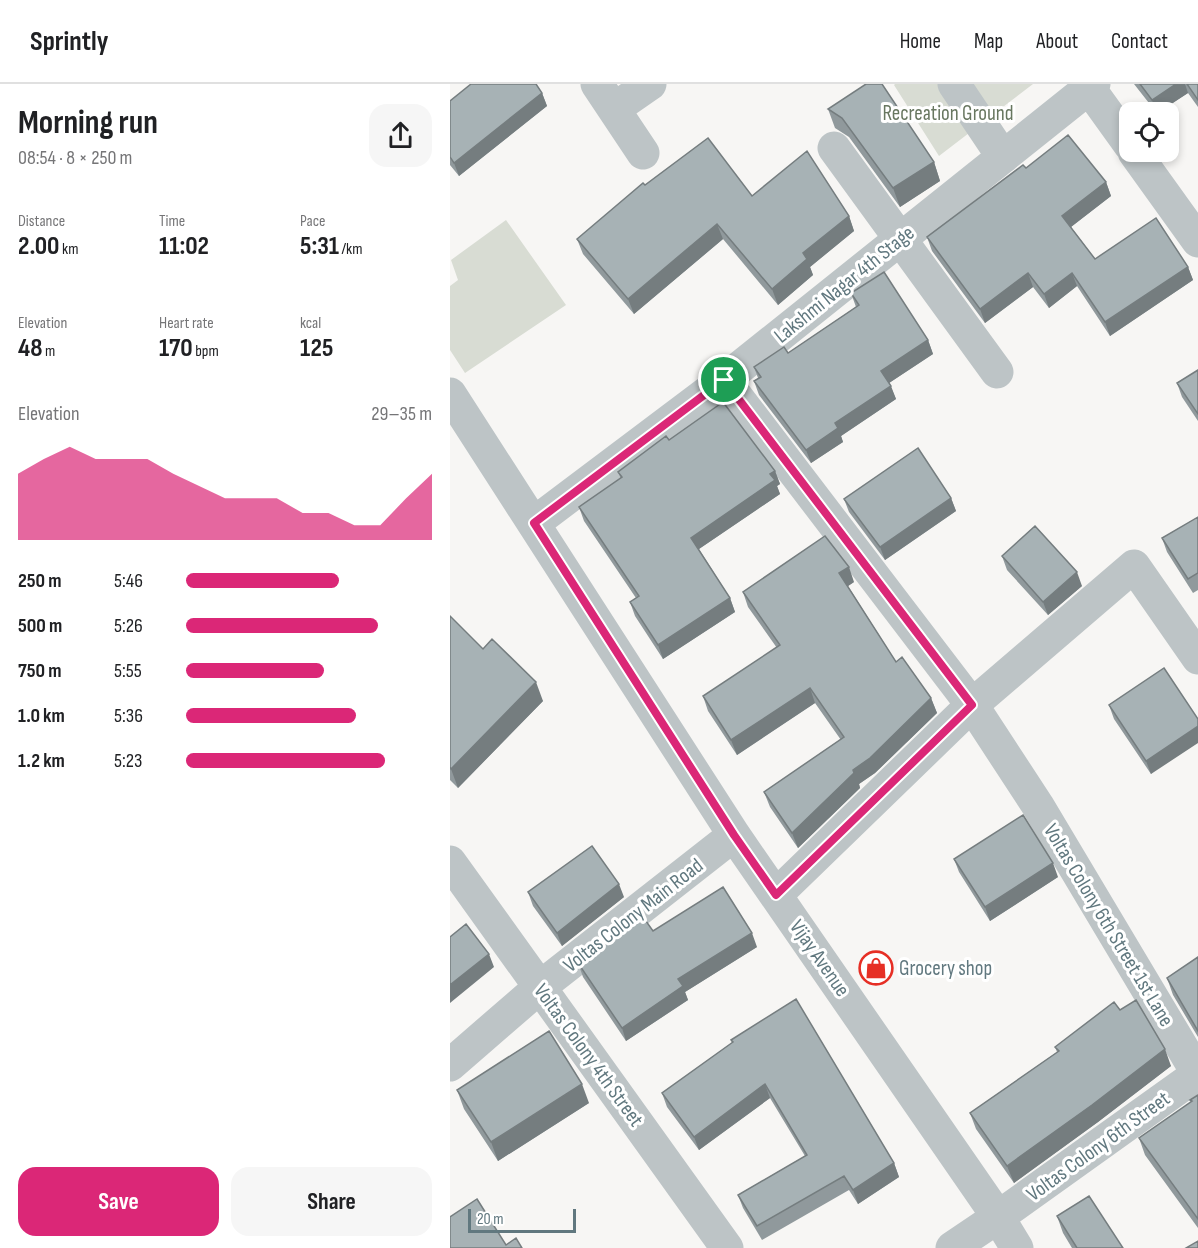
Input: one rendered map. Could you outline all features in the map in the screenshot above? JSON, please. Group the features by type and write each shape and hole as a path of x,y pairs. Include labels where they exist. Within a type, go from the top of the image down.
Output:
{"street":[{"path":"643,153 605,97 650,84"},
{"path":"954,84 1003,157"},
{"path":"1092,86 1119,128"},
{"name":"Lakshmi Nagar 4th Stage","path":"534,523 724,380 1092,86"},
{"path":"834,148 997,372"},
{"path":"1141,162 1198,242"},
{"name":"Voltas Colony 6th Street 1st Lane","path":"724,380 972,705 1038,806 1198,1074"},
{"name":"Vijay Avenue","path":"450,394 734,835 998,1217 1017,1248"},
{"path":"776,895 972,705 1134,566 1189,625 1198,658"},
{"name":"Voltas Colony Main Road","path":"450,1065 540,987 734,835"},
{"name":"Voltas Colony 4th Street","path":"450,862 727,1248"},
{"name":"Voltas Colony 6th Street","path":"998,1217 1198,1074"},
{"path":"952,1248 998,1217"}],"green space":[{"name":"Recreation Ground","path":"895,84 1033,84 939,156"},
{"path":"506,220 566,305 465,373 450,350 450,286 458,280 451,260"}],"building":[{"path":"471,84 536,84 542,93 454,163 450,157 450,101"},
{"path":"866,84 882,84 934,162 893,188 842,118 828,109"},
{"path":"1140,84 1176,84 1152,100"},
{"path":"1187,84 1198,84 1198,100"},
{"path":"1068,135 1106,182 1062,216 1095,259 1156,218 1188,267 1105,322 1072,273 1044,294 1028,273 980,309 927,237 1023,165 1026,168"},
{"path":"708,138 752,196 807,151 849,216 803,253 807,259 772,289 717,224 628,299 577,239 643,183 645,185"},
{"path":"884,272 928,340 881,371 891,386 835,423 838,428 806,450 754,381 761,377 754,367 784,347 788,353 859,305 851,293"},
{"path":"1198,370 1198,414 1177,383"},
{"path":"723,402 775,471 770,474 775,480 691,538 730,598 658,645 630,602 639,596 579,507 622,477 618,472 666,436 669,440"},
{"path":"918,448 951,498 880,547 844,499"},
{"path":"1198,517 1198,573 1188,579 1162,538"},
{"path":"1035,526 1077,572 1043,602 1002,556"},
{"path":"825,536 849,567 839,573 896,662 902,657 931,698 870,758 853,770 854,773 792,833 764,792 844,737 810,688 731,740 703,696 780,645 743,592"},
{"path":"450,616 483,649 492,639 536,682 451,769 450,767"},
{"path":"1164,668 1198,719 1198,726 1146,761 1109,705"},
{"path":"1023,815 1053,863 985,907 954,859"},
{"path":"592,846 619,884 557,933 528,892"},
{"path":"723,887 752,933 678,979 683,986 622,1028 578,963 641,914 653,931"},
{"path":"466,924 489,954 450,985 450,937"},
{"path":"1198,957 1198,1031 1167,978"},
{"path":"796,999 894,1163 853,1190 844,1176 757,1226 738,1195 807,1155 765,1084 694,1137 662,1093 733,1042 731,1040"},
{"path":"1136,1000 1165,1049 1007,1166 970,1113 1059,1051 1055,1047 1114,1002 1120,1010"},
{"path":"549,1031 582,1084 491,1142 457,1090"},
{"path":"1198,1095 1198,1219 1139,1138"},
{"path":"1089,1196 1123,1248 1077,1248 1057,1216"},
{"path":"477,1199 506,1245 516,1238 522,1248 450,1248 450,1217"},
{"path":"1198,1241 1198,1248 1186,1248"}],"place":[{"name":"Grocery shop","path":"876,968"}],"route":[{"path":"724,380 972,705 776,895 734,835 534,523 724,380"}]}
